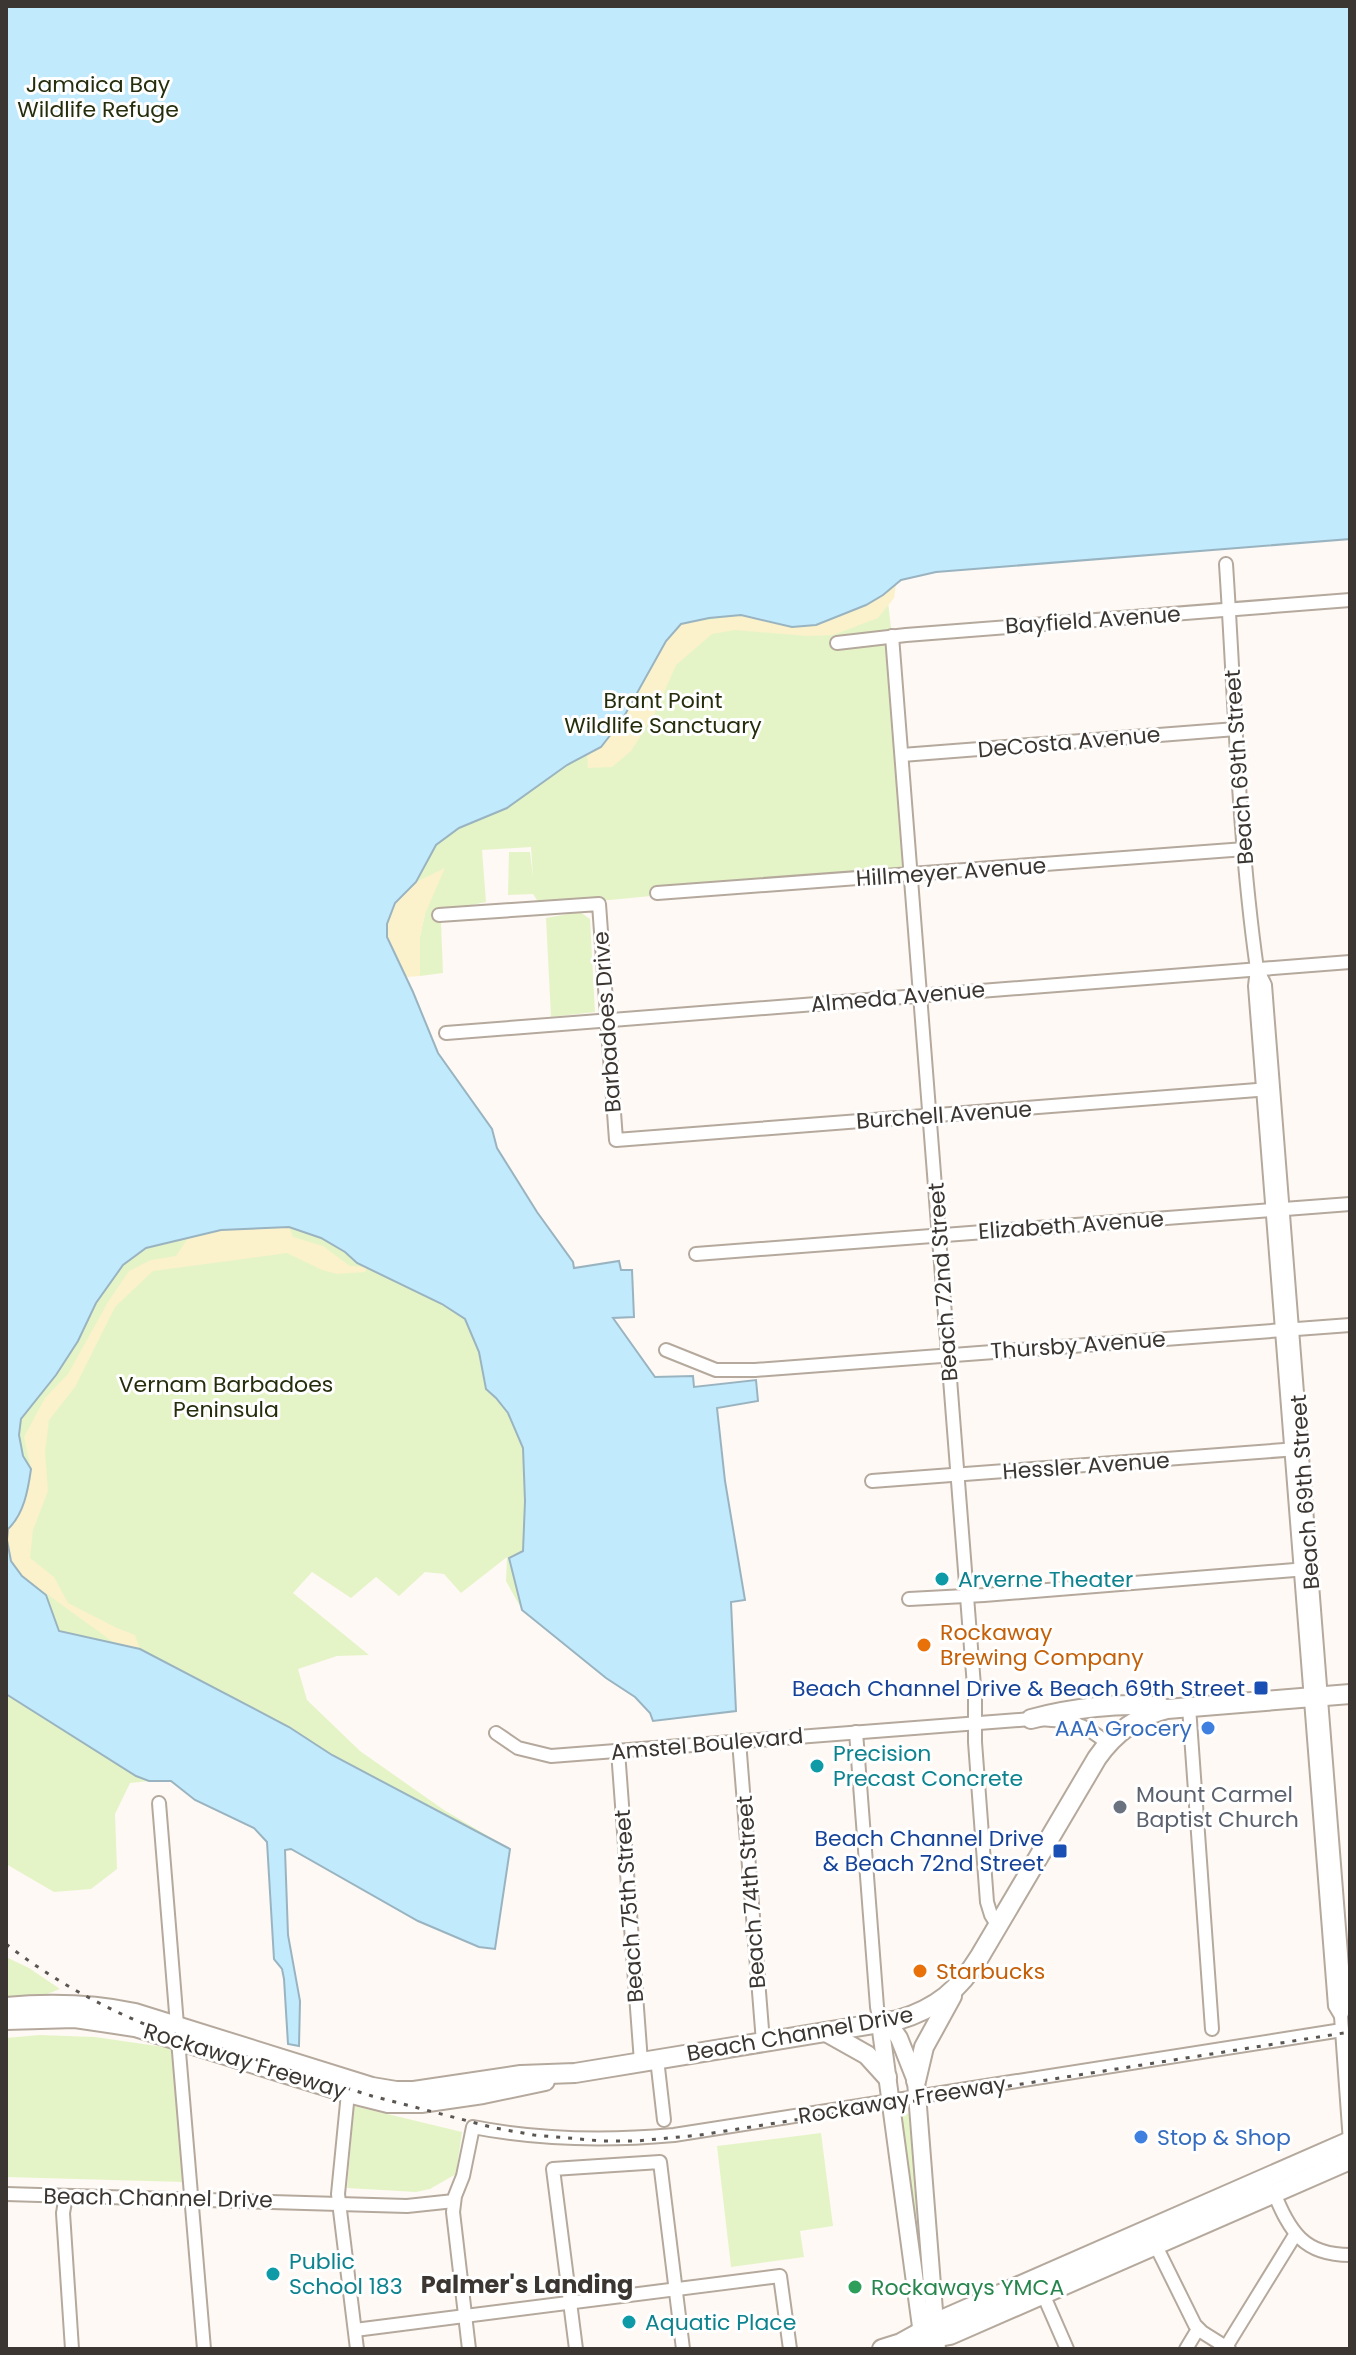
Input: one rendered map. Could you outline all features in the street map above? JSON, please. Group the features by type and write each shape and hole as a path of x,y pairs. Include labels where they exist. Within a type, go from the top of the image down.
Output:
{"main road":[{"name":"Beach Channel Drive","path":"482,2088 521,2088 575,2073 826,2032 882,2017 924,2011 955,1990 971,1970 1091,1767 1108,1744 1136,1720 1156,1711 1180,1708 1350,1694"},
{"path":"1031,1719 1061,1711 1146,1704 1180,1708"},
{"path":"916,2089 927,2042 955,1990"},
{"name":"Rockaway Freeway","path":"6,2007 97,2006 135,2013 177,2032 348,2093 381,2101 404,2104 482,2088"},
{"name":"Rockaway Freeway","path":"6,2020 59,2018 104,2021 147,2030 177,2032 380,2089 482,2088"},
{"path":"826,2032 867,2055 887,2077"},
{"path":"929,2339 1350,2142"},
{"path":"882,2349 950,2335 1043,2294 1151,2237 1274,2193 1350,2160"}],"street":[{"name":"Beach 69th Street","path":"1226,564 1245,849 1257,969 1255,986 1268,1089 1315,1697 1345,2005 1341,2016 1350,2142"},
{"name":"Bayfield Avenue","path":"837,643 1350,600"},
{"name":"Beach 72nd Street","path":"892,636 949,1355 987,1902 998,1926"},
{"name":"DeCosta Avenue","path":"902,755 1236,729"},
{"name":"Hillmeyer Avenue","path":"657,893 1245,849"},
{"name":"Barbadoes Drive","path":"439,915 599,904 616,1140"},
{"name":"Almeda Avenue","path":"446,1033 1350,962"},
{"name":"Burchell Avenue","path":"616,1140 1268,1089"},
{"name":"Elizabeth Avenue","path":"696,1254 1350,1204"},
{"name":"Thursby Avenue","path":"666,1350 722,1371 1350,1325"},
{"name":"Hessler Avenue","path":"872,1481 1296,1449"},
{"path":"909,1599 1305,1569"},
{"path":"1180,1708 1212,2029"},
{"name":"Amstel Boulevard","path":"496,1733 518,1748 545,1755 1031,1719 1086,1726 1108,1744"},
{"path":"856,1732 887,2077 929,2339"},
{"name":"Beach 74th Street","path":"739,1741 763,2042"},
{"name":"Beach 75th Street","path":"618,1751 649,2060 664,2120"},
{"path":"159,1803 204,2349"},
{"path":"882,2017 899,2038 916,2089 929,2339"},
{"name":"Rockaway Freeway","path":"454,2201 463,2176 473,2127 523,2136 657,2137 890,2101 916,2089 1342,2030"},
{"path":"348,2093 338,2188 357,2349"},
{"path":"576,2349 553,2169 660,2162 683,2349"},
{"path":"1274,2193 1295,2235 1319,2250 1350,2255"},
{"name":"Beach Channel Drive","path":"6,2194 407,2206 454,2201"},
{"path":"66,2196 63,2213 72,2349"},
{"path":"454,2201 453,2217 469,2349"},
{"path":"1151,2237 1198,2329 1228,2348 1295,2235"},
{"path":"355,2330 780,2276 790,2349"},
{"path":"1043,2294 1067,2349"},
{"path":"1186,2349 1198,2329"}],"green space":[{"name":"Brant Point Wildlife Sanctuary","path":"878,517 892,636 910,875 545,903 533,894 508,895 509,852 530,852 533,877 531,847 482,850 486,902 444,911 441,923 443,973 420,976 420,936 425,914 395,903 493,571"},
{"path":"580,912 590,919 595,1012 551,1017 546,918"},
{"name":"Vernam Barbadoes Peninsula","path":"222,1222 293,1222 449,1290 524,1419 528,1550 509,1559 522,1610 506,1581 507,1557 461,1593 444,1574 425,1572 399,1596 376,1577 351,1598 312,1572 293,1593 369,1655 337,1656 298,1669 307,1700 360,1751 444,1810 510,1849 56,1643 6,1509 6,1445 63,1341 141,1242"},
{"path":"6,1694 136,1776 149,1781 130,1783 115,1814 117,1869 91,1889 54,1892 6,1864"},
{"path":"6,1957 60,1989 37,1998 6,2000"},
{"path":"39,2035 95,2037 171,2048 183,2182 6,2177 6,2038"},
{"path":"354,2106 462,2132 456,2174 430,2189 416,2192 347,2188"},
{"path":"912,2113 928,2303 922,2303 899,2115"},
{"path":"821,2133 833,2226 800,2231 804,2257 731,2267 717,2146"}],"sand":[{"path":"896,584 894,598 878,618 833,635 735,630 712,634 676,665 655,713 631,751 612,767 588,768 587,754 601,747 666,641 681,624 741,615 792,627 883,595"},
{"path":"445,868 425,914 420,936 420,976 406,977 387,937 387,924 395,903 416,882"},
{"path":"289,1227 293,1237 323,1246 350,1266 367,1267 365,1272 337,1274 287,1253 153,1271 115,1307 75,1387 49,1420 45,1452 48,1491 33,1530 30,1558 54,1577 68,1603 135,1635 140,1649 113,1642 22,1576 11,1561 8,1528 28,1488 31,1469 24,1437 45,1398 68,1374 129,1271 151,1260 176,1256 188,1238 221,1230"}],"water":[{"path":"6,6 1350,6 1350,539 936,572 901,580 866,605 816,625 792,627 741,615 681,624 666,641 622,720 601,747 567,765 507,808 459,828 436,845 416,882 395,903 387,924 387,937 438,1053 492,1129 497,1148 574,1268 619,1261 621,1270 632,1270 634,1317 613,1318 655,1377 693,1376 694,1387 756,1380 758,1401 717,1408 725,1481 745,1600 731,1602 736,1711 653,1721 635,1697 606,1678 522,1610 509,1558 523,1551 523,1448 508,1413 486,1389 479,1352 465,1319 442,1304 357,1263 321,1238 289,1227 221,1230 146,1248 123,1265 96,1303 78,1341 56,1375 21,1419 19,1435 23,1456 31,1469 24,1501 8,1529 7,1540 11,1561 22,1576 46,1595 59,1631 140,1649 510,1849 495,1949 479,1947 418,1921 291,1849 285,1850 288,1935 300,2001 299,2046 288,2044 284,1979 282,1969 274,1959 267,1842 254,1828 195,1800 171,1781 149,1781 136,1776 6,1694"}],"railway":[{"path":"6,1944 75,1990 149,2026 372,2096 495,2128 602,2141 700,2135 1350,2032"}],"place":[{"name":"Arverne Theater","path":"942,1579"},
{"name":"Rockaway Brewing Company","path":"924,1645"},
{"name":"Beach Channel Drive & Beach 69th Street","path":"1261,1688"},
{"name":"AAA Grocery","path":"1208,1728"},
{"name":"Precision Precast Concrete","path":"817,1766"},
{"name":"Mount Carmel Baptist Church","path":"1120,1807"},
{"name":"Beach Channel Drive & Beach 72nd Street","path":"1060,1851"},
{"name":"Starbucks","path":"920,1971"},
{"name":"Stop & Shop","path":"1141,2137"},
{"name":"Public School 183","path":"273,2274"},
{"name":"Rockaways YMCA","path":"855,2287"},
{"name":"Aquatic Place","path":"629,2322"}],"district":[{"name":"Palmer's Landing","path":"527,2284"}],"park label":[{"name":"Jamaica Bay Wildlife Refuge","path":"98,96"}]}
